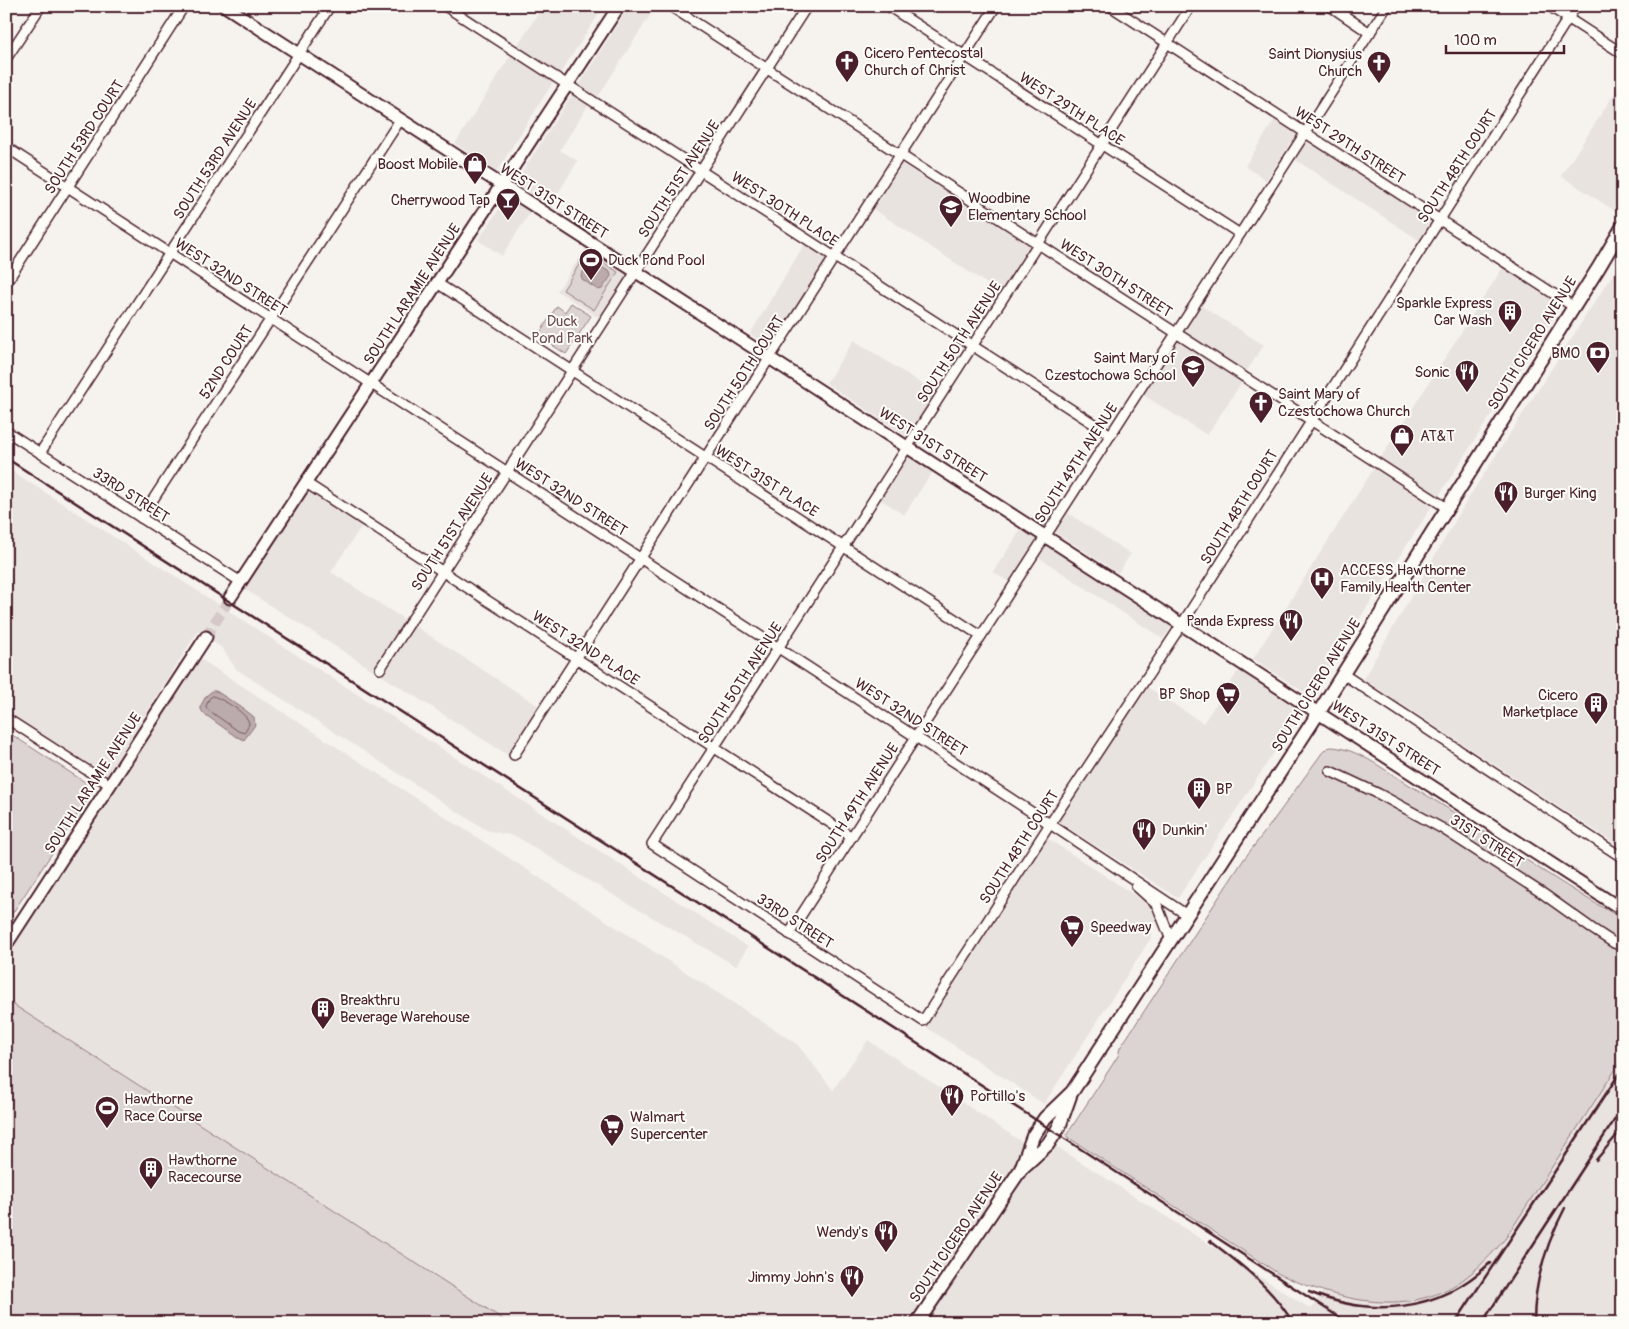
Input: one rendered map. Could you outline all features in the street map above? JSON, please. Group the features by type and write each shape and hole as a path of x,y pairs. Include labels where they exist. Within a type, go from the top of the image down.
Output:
{"main road":[{"name":"WEST 31ST STREET","path":"225,6 1623,910"},
{"name":"SOUTH LARAMIE AVENUE","path":"230,598 619,6"},
{"name":"SOUTH CICERO AVENUE","path":"918,1323 1021,1169 1048,1144 1059,1127 1072,1092 1319,712 1623,226"},
{"name":"SOUTH CICERO AVENUE","path":"1599,267 1623,237"},
{"name":"SOUTH LARAMIE AVENUE","path":"6,946 206,637"}],"street":[{"path":"6,60 41,6"},
{"name":"SOUTH 53RD COURT","path":"6,283 184,6"},
{"name":"SOUTH 53RD AVENUE","path":"40,453 330,6"},
{"name":"WEST 30TH PLACE","path":"445,6 1111,435"},
{"name":"WEST 30TH STREET","path":"670,6 1447,508"},
{"name":"SOUTH 51ST AVENUE","path":"380,669 807,6"},
{"name":"WEST 29TH PLACE","path":"888,6 1240,234"},
{"name":"SOUTH 50TH COURT","path":"514,755 996,6"},
{"name":"WEST 29TH STREET","path":"1110,6 1574,307"},
{"name":"SOUTH 50TH AVENUE","path":"652,844 1191,6"},
{"path":"1330,6 1370,33"},
{"name":"SOUTH 49TH AVENUE","path":"789,934 1387,6"},
{"path":"1550,6 1623,54"},
{"name":"SOUTH 48TH COURT","path":"924,1020 1182,624 1576,6"},
{"name":"52ND COURT","path":"141,518 400,120"},
{"name":"WEST 32ND STREET","path":"6,147 641,558 1187,915"},
{"name":"WEST 31ST PLACE","path":"437,283 981,636"},
{"name":"33RD STREET","path":"6,431 241,582"},
{"name":"WEST 32ND PLACE","path":"306,483 852,837"},
{"path":"1343,674 1623,858"},
{"path":"6,718 110,785"},
{"name":"31ST STREET","path":"1330,771 1379,794 1443,829 1542,893 1598,933 1623,946"},
{"name":"33RD STREET","path":"652,844 924,1020"},
{"name":"WEST 32ND STREET","path":"1120,870 1157,905 1171,940"}],"shaded area":[{"path":"543,6 604,6 560,74 517,46"},
{"path":"629,6 656,6 598,97 579,85"},
{"path":"512,53 554,81 497,171 455,144"},
{"path":"1623,80 1623,204 1618,213 1561,176"},
{"path":"573,93 589,104 560,150 578,161 550,206 515,183"},
{"path":"1275,119 1297,133 1266,180 1245,166"},
{"path":"1307,139 1431,220 1419,240 1294,159"},
{"name":"Woodbine Elementary School","path":"902,164 1031,246 1001,293 873,209"},
{"path":"508,196 531,211 502,256 478,240"},
{"path":"805,243 828,258 771,348 750,334"},
{"name":"Duck Pond Pool","path":"587,247 628,274 599,318 557,291"},
{"name":"Cicero Marketplace","path":"1623,258 1622,848 1363,679 1469,497"},
{"path":"1503,267 1562,305 1438,497 1380,459"},
{"path":"1200,305 1264,345 1246,372 1183,332"},
{"path":"854,340 936,393 908,437 826,383"},
{"name":"Saint Mary of Czestochowa School","path":"1177,340 1242,382 1207,435 1143,395"},
{"path":"909,455 933,471 904,515 880,499"},
{"path":"6,467 748,947 736,966 517,837 486,830 236,669 222,648 198,631 107,775 6,711"},
{"path":"1374,468 1432,506 1310,696 1253,659"},
{"path":"307,486 364,523 331,572 542,708 511,757 241,587"},
{"path":"1068,513 1131,554 1118,573 1055,532"},
{"path":"1022,528 1037,538 1009,582 993,572"},
{"path":"1047,544 1172,626 1163,639 1038,557"},
{"path":"199,658 797,1044 833,1090 868,1040 1031,1148 1040,1136 1311,1309 1323,1291 1351,1299 1374,1301 1428,1297 1460,1281 1486,1260 1505,1239 1623,1058 1623,1323 509,1323 6,1000 6,952"},
{"path":"1239,670 1301,712 1178,898 1057,821 1146,686 1203,723"},
{"path":"1047,838 1150,905 1155,917 1151,938 1044,1104 924,1026"}],"green space":[{"name":"Duck Pond Pool","path":"587,252 618,272 594,310 563,290"},
{"name":"Duck Pond Park","path":"571,303 591,316 566,354 538,336 557,306 565,312"},
{"path":"6,731 88,784 91,788 91,794 6,923"},
{"path":"1332,747 1351,751 1369,760 1567,886 1623,919 1623,1058 1505,1239 1461,1281 1440,1293 1417,1299 1394,1302 1346,1297 1323,1291 1279,1274 1066,1136 1118,1056 1120,1048 1244,859 1322,753 1327,748"},
{"name":"Hawthorne Race Course","path":"6,1000 509,1323 6,1323"}],"water":[{"path":"590,262 610,272 611,276 602,289 598,290 582,279 581,275"},
{"path":"212,691 216,691 254,717 255,725 244,740 235,736 203,713 200,707 206,696"}],"tunnel":[{"path":"206,637 230,598"}],"railway":[{"path":"6,458 1030,1116 1348,1323"},
{"path":"1455,1323 1623,1068"},
{"path":"1482,1323 1623,1107"},
{"path":"1596,1160 1623,1128"},
{"path":"1534,1323 1536,1293 1542,1264 1552,1235 1565,1208"},
{"path":"1210,1241 1245,1268 1266,1288 1293,1323"},
{"path":"1309,1292 1357,1305 1404,1306 1427,1301 1449,1292 1470,1279 1490,1263"}],"place":[{"name":"Cicero Pentecostal Church of Christ","path":"847,83"},
{"name":"Saint Dionysius Church","path":"1379,84"},
{"name":"Boost Mobile","path":"475,185"},
{"name":"Cherrywood Tap","path":"508,221"},
{"name":"Woodbine Elementary School","path":"951,228"},
{"name":"Duck Pond Pool","path":"591,281"},
{"name":"Sparkle Express Car Wash","path":"1510,333"},
{"name":"BMO","path":"1598,374"},
{"name":"Saint Mary of Czestochowa School","path":"1193,388"},
{"name":"Sonic","path":"1467,393"},
{"name":"Saint Mary of Czestochowa Church","path":"1261,424"},
{"name":"AT&T","path":"1402,457"},
{"name":"Burger King","path":"1506,514"},
{"name":"ACCESS Hawthorne Family Health Center","path":"1322,600"},
{"name":"Panda Express","path":"1291,642"},
{"name":"BP Shop","path":"1228,715"},
{"name":"Cicero Marketplace","path":"1596,725"},
{"name":"BP","path":"1199,810"},
{"name":"Dunkin'","path":"1144,851"},
{"name":"Speedway","path":"1072,948"},
{"name":"Breakthru Beverage Warehouse","path":"323,1030"},
{"name":"Portillo's","path":"952,1117"},
{"name":"Hawthorne Race Course","path":"107,1129"},
{"name":"Walmart Supercenter","path":"612,1147"},
{"name":"Hawthorne Racecourse","path":"151,1190"},
{"name":"Wendy's","path":"886,1253"},
{"name":"Jimmy John's","path":"852,1298"}]}
